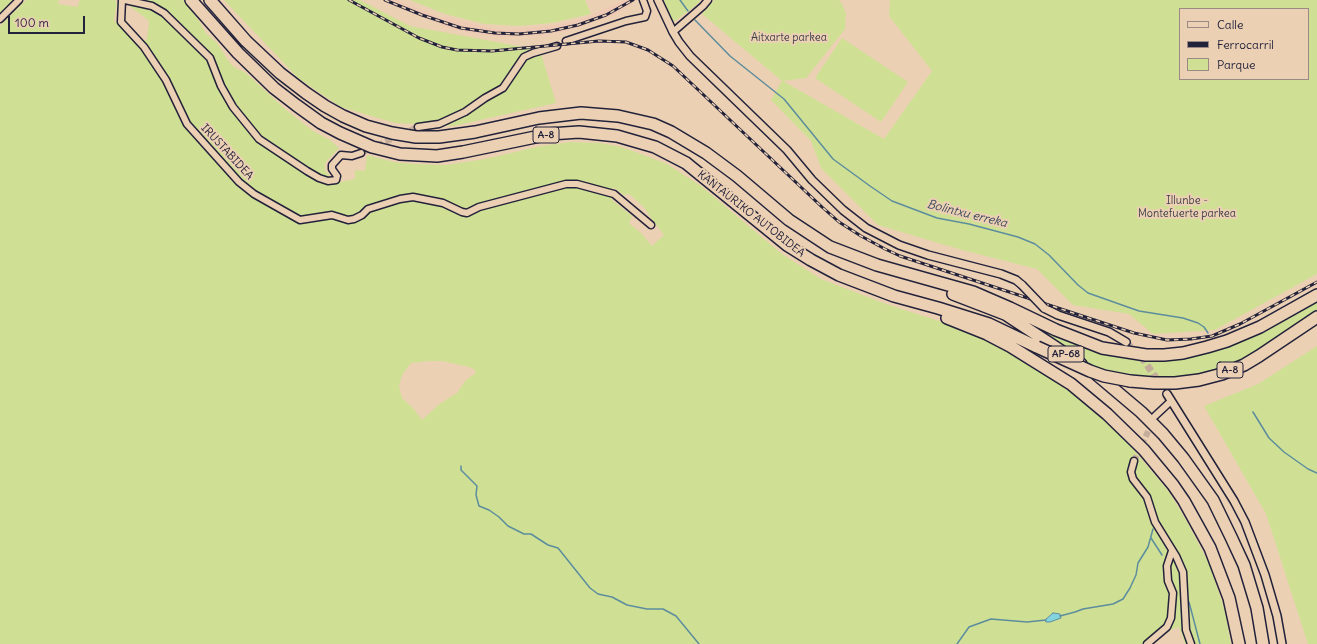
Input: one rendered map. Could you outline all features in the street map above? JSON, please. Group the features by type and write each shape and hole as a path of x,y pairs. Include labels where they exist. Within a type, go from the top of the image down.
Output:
{"highway":[{"path":"191,0 204,13"},
{"path":"195,0 204,13"},
{"name":"KANTAURIKO AUTOBIDEA","path":"212,2 246,41 280,73 325,106 366,126 392,133 416,137 439,137 475,132 539,118 581,113 618,116 653,124 706,153 737,176 789,220 830,248 877,265 973,292 1095,346 1126,353 1146,355 1164,355 1207,348 1227,341 1260,326 1317,295"},
{"name":"KANTAURIKO AUTOBIDEA","path":"204,13 254,70 296,105 321,123 340,134 372,147 400,154 437,156 550,134 580,132 617,136 655,147 686,164 787,244 839,275 894,296 989,324 1090,371 1117,379 1154,384 1199,380 1222,374 1244,365 1317,317"},
{"name":"AP-68","path":"830,248 849,260 970,300 1005,314 1099,376 1140,412 1183,458 1202,483 1220,513 1236,547 1249,582 1257,608 1263,644"},
{"name":"AP-68","path":"894,296 987,334 1034,360 1071,384 1097,405 1126,432 1154,461 1173,485 1202,531 1224,582 1233,613 1239,644"}],"street":[{"path":"0,20 19,0"},
{"name":"IRUSTABIDEA","path":"122,0 121,22 144,47 166,80 187,124 240,182 254,194 300,220 332,215 348,220 354,219 362,215 368,209 393,200 413,196 443,203 467,213 478,207 566,184 577,184 614,194 651,225"},
{"path":"125,0 152,6 159,10 203,50 213,63 218,79 233,107 259,139 307,171 328,181 336,180 337,176 332,169 332,165 341,155 352,156 361,153"},
{"path":"566,41 626,21 645,17 647,11 643,0"},
{"path":"658,0 673,32 690,56 787,150 833,202 854,219 884,237 912,250 1001,274 1016,280 1044,308 1058,315 1109,332 1126,342"},
{"path":"673,32 708,0"},
{"path":"418,128 439,124 465,112 503,88 524,57 557,46"},
{"path":"1167,394 1232,496 1245,522 1267,582 1277,616 1282,644"},
{"path":"1155,416 1171,400"},
{"path":"1134,461 1131,472 1133,479 1147,497 1155,522 1183,572 1186,630 1191,644"},
{"path":"1147,644 1167,627 1171,618 1173,594 1168,581 1167,566 1172,551"}],"shaded area":[{"path":"383,0 397,0 443,19 444,17 489,28 507,30 549,26 571,22 590,16 624,0 631,0 633,4 614,15 571,30 546,35 501,37 476,34 441,26 442,24"}],"green space":[{"path":"0,0 13,0 0,13"},
{"path":"26,0 59,0 58,4 77,7 80,0 115,0 117,3 114,20 137,44 147,39 149,21 131,7 126,0 183,0 206,33 218,44 234,67 246,73 285,109 313,131 330,140 339,148 325,163 325,170 335,183 355,179 355,170 365,171 367,155 394,162 446,165 485,159 541,146 571,142 600,143 621,147 667,164 701,186 782,254 821,279 886,304 969,332 1024,361 1078,395 1116,429 1169,492 1187,522 1210,566 1224,608 1231,644 1185,644 1179,627 1171,630 1151,644 0,644 0,26","holes":["613,187 624,195 629,194 645,208 664,235 652,246 641,233 629,223 632,216 612,200","442,361 469,367 474,369 476,373 466,380 457,393 438,405 422,420 413,408 402,398 399,386 402,375 411,363"]},
{"path":"224,0 360,0 410,26 540,50 556,103 454,126 395,123 341,107 298,78"},
{"path":"410,0 585,0 591,14 552,23 519,26 485,24 445,14"},
{"path":"664,0 701,0 675,21 672,20"},
{"name":"Illunbe - Montefuerte parkea","path":"714,0 839,0 846,14 845,29 806,78 783,81 884,139 932,71 889,16 890,0 1317,0 1317,274 1215,330 1153,334 1129,314 1073,305 1037,269 962,250 878,225 821,168 811,141 771,100 782,81 702,14"},
{"path":"842,38 908,82 881,122 815,78"},
{"path":"1317,299 1317,313 1245,361 1213,373 1177,379 1146,379 1111,373 1090,366 1020,316 1088,347 1182,356"},
{"path":"1317,346 1317,644 1308,644 1266,514 1204,406 1258,384"}],"water":[{"path":"1053,613 1060,614 1061,618 1046,622 1045,620"}],"waterway":[{"path":"680,0 688,11"},
{"name":"Bolintxu erreka","path":"695,20 730,56 784,99 833,159 892,201 937,218 969,224 1018,237 1035,244 1049,255 1078,285 1088,293 1139,311 1183,318 1198,323 1204,327 1208,333"},
{"path":"1253,412 1269,438 1284,452 1308,469 1317,473"},
{"path":"461,466 461,470 477,486 476,495 479,506 489,510 508,526 524,534 531,534 548,545 558,548 590,588 598,594 612,597 627,605 647,609 663,609 676,616 699,644"},
{"path":"1060,616 1083,609 1113,604 1123,599 1136,575 1138,563 1148,547 1153,529"},
{"path":"1151,538 1162,555"},
{"path":"1189,602 1200,644"},
{"path":"957,644 969,627 991,619 1027,622 1046,620"}],"tunnel":[{"path":"361,153 418,127"},
{"path":"1126,342 1143,359 1167,394"},
{"path":"1134,461 1153,421"}],"railway":[{"path":"349,0 419,38 442,47 457,50 492,51 599,41 626,42 648,50 673,66 822,207 839,222 861,236 900,256 1134,333 1167,340 1212,336 1240,324 1317,282"},
{"path":"385,0 422,15 461,28 495,33 519,34 551,31 578,25 606,15 633,0"}],"park label":[{"name":"Aitxarte parkea","path":"789,38"}]}
